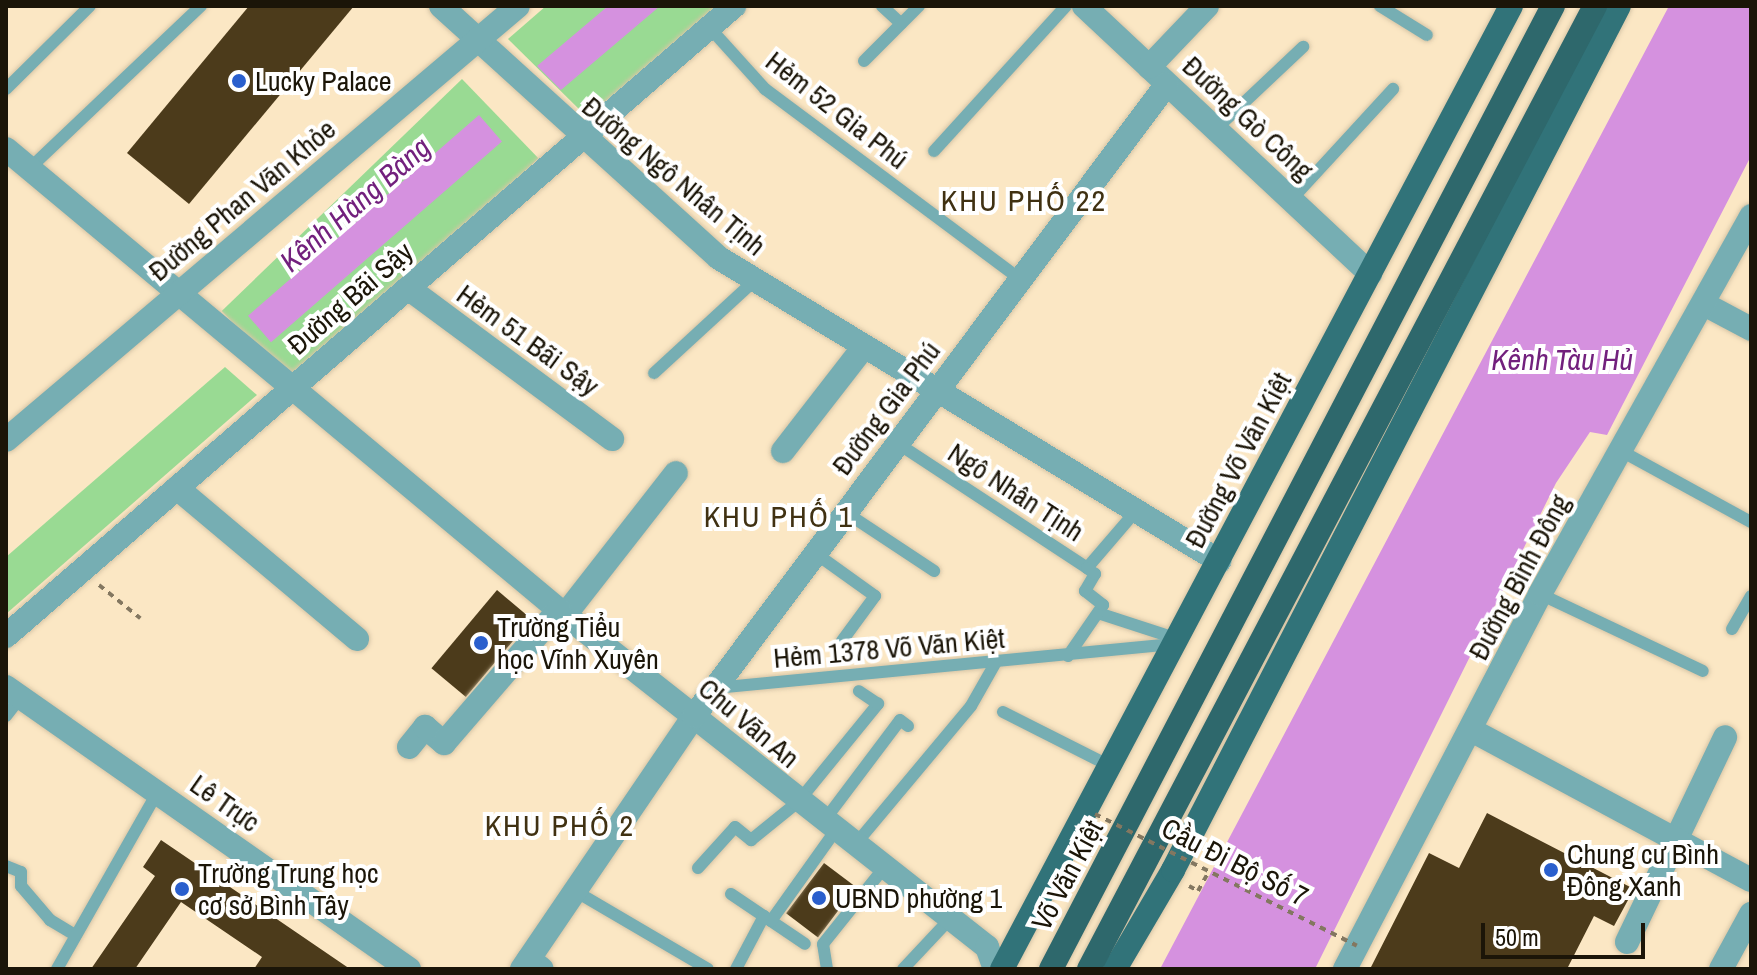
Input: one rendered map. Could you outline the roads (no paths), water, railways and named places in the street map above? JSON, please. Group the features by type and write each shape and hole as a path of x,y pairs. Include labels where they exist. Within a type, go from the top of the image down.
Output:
{"highway":[{"name":"Võ Văn Kiệt","path":"1051,969 1553,6"},
{"path":"1089,969 1178,829 1595,6"}],"main road":[{"name":"Đường Võ Văn Kiệt","path":"1016,941 1511,6"},
{"path":"1115,969 1178,829 1619,6"},
{"name":"Võ Văn Kiệt","path":"1002,969 1016,941"}],"street":[{"name":"Đường Ngô Nhân Tịnh","path":"441,6 580,139 753,282 1219,561"},
{"name":"Đường Phan Văn Khỏe","path":"6,440 518,6"},
{"name":"Đường Bãi Sậy","path":"6,636 734,6"},
{"name":"Đường Gia Phú","path":"531,966 575,891 694,716 1020,279 1207,6"},
{"name":"Đường Gò Công","path":"1098,11 1158,75 1370,274"},
{"name":"Chu Văn An","path":"6,149 562,612 798,802 950,919 991,958 1016,941"},
{"name":"Đường Bình Đông","path":"1345,969 1473,731 1540,594 1623,452 1751,216"},
{"name":"Hẻm 51 Bãi Sậy","path":"408,288 612,439"},
{"path":"1704,304 1751,329"},
{"path":"783,451 863,348"},
{"path":"409,747 425,727 444,743 562,612 676,473"},
{"path":"177,488 357,639"},
{"name":"Lê Trực","path":"11,700 157,793 409,969"},
{"path":"1473,731 1751,880"},
{"path":"1627,942 1725,737"},
{"path":"1721,969 1751,914"}],"lane":[{"path":"6,89 90,6"},
{"path":"30,168 201,6"},
{"path":"882,6 901,24"},
{"path":"864,61 919,6"},
{"path":"934,151 1066,6"},
{"path":"1380,6 1427,35"},
{"name":"Hẻm 52 Gia Phú","path":"709,27 765,89 1020,279"},
{"path":"1216,129 1303,47"},
{"path":"1291,200 1393,89"},
{"path":"654,373 753,282"},
{"name":"Ngô Nhân Tịnh","path":"897,443 1087,568 1135,512"},
{"path":"1623,452 1751,522"},
{"path":"845,512 934,571"},
{"path":"815,553 875,596 842,641"},
{"path":"1068,656 1103,605 1085,591 1095,574 1087,568"},
{"path":"1540,594 1703,671"},
{"path":"1732,629 1751,596"},
{"path":"1098,613 1176,641"},
{"name":"Hẻm 1378 Võ Văn Kiệt","path":"715,688 1068,656 1176,641"},
{"path":"736,969 768,918 838,832 971,706 996,662"},
{"path":"698,868 735,827 751,840 798,802 878,704 859,691"},
{"path":"1003,712 1110,766"},
{"path":"838,832 900,720 908,726"},
{"path":"57,969 72,933 157,793"},
{"path":"6,866 21,872 21,886 50,920 72,933"},
{"path":"827,969 823,944 883,869"},
{"path":"575,891 679,964 708,969"},
{"path":"731,894 805,944"},
{"path":"903,969 950,919"}],"water":[{"path":"608,6 660,6 561,90 537,66"},
{"name":"Kênh Tàu Hủ","path":"1669,6 1751,6 1751,156 1607,435 1590,432 1556,483 1315,969 1160,969"},
{"name":"Kênh Hàng Bàng","path":"479,115 502,141 271,342 248,316"}],"place":[{"name":"Lucky Palace","path":"239,81"},
{"name":"Trường Tiểu học Vĩnh Xuyên","path":"481,643"},
{"name":"Chung cư Bình Đông Xanh","path":"1551,870"},
{"name":"Trường Trung học cơ sở Bình Tây","path":"182,889"},
{"name":"UBND phường 1","path":"819,898"}],"district":[{"name":"KHU PHỐ 22","path":"1024,200"},
{"name":"KHU PHỐ 1","path":"779,516"},
{"name":"KHU PHỐ 2","path":"560,825"}]}
